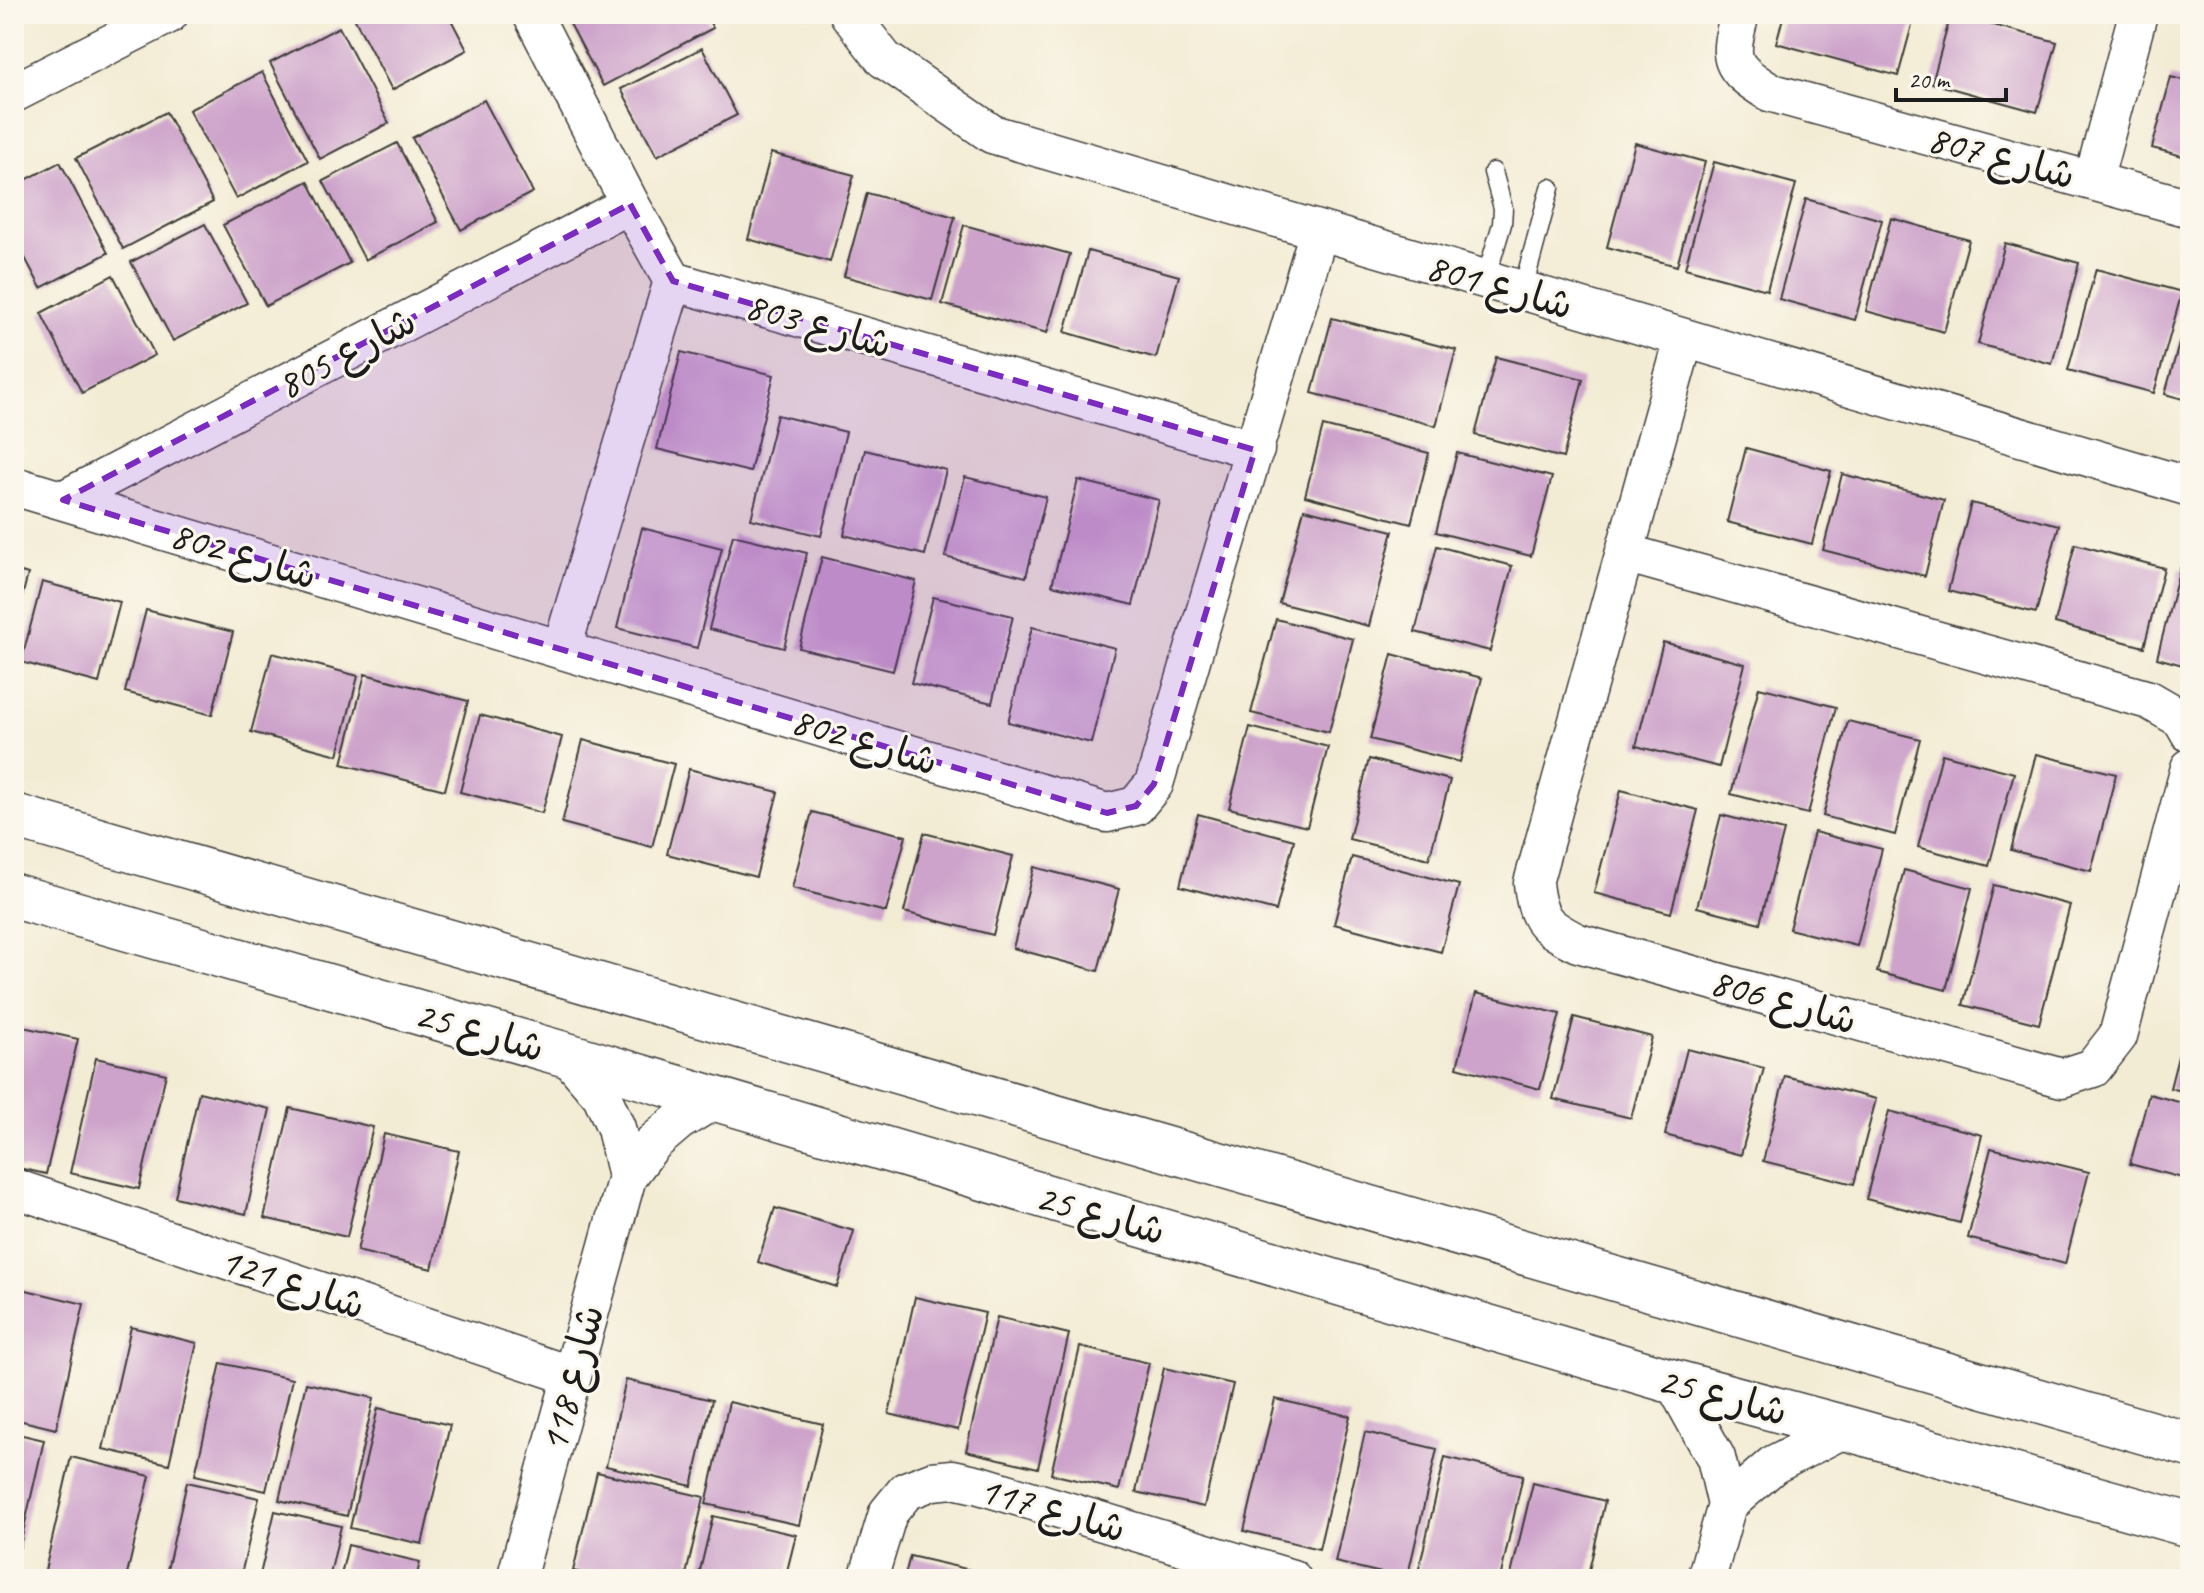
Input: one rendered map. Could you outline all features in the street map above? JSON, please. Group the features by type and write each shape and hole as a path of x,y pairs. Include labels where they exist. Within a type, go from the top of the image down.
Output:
{"street":[{"path":"14,93 169,14"},
{"path":"532,14 673,281 562,648"},
{"name":"شارع 801","path":"849,14 884,59 992,134 2190,487"},
{"name":"شارع 807","path":"1740,14 1732,42 1733,60 1744,76 1769,92 2190,208"},
{"path":"2093,181 2138,14"},
{"name":"شارع 805","path":"63,500 630,204"},
{"name":"شارع 802","path":"14,486 1107,813 1136,806 1154,784 1319,231"},
{"name":"شارع 803","path":"673,281 1255,450"},
{"name":"شارع 806","path":"1684,339 1533,883 1535,905 1541,919 1555,931 1578,943 2062,1078 2093,1068 2118,1036 2190,768"},
{"path":"1625,553 2149,700 2182,719 2190,733"},
{"name":"شارع 25","path":"14,816 2190,1445"},
{"name":"شارع 25","path":"14,896 567,1055 1674,1382 2189,1524"},
{"name":"شارع 118","path":"567,1055 602,1096 616,1128 627,1177"},
{"name":"شارع 118","path":"516,1579 627,1177 652,1144 679,1121 715,1099"},
{"name":"شارع 121","path":"14,1188 572,1376"},
{"path":"1674,1382 1716,1458 1727,1505 1706,1579"},
{"path":"1727,1505 1773,1465 1845,1428"},
{"name":"شارع 117","path":"868,1579 888,1513 906,1491 932,1481 953,1479 1292,1579"}],"lane":[{"path":"1485,281 1502,224 1503,208 1493,172"},
{"path":"1522,292 1550,188"}],"highlighted area":[{"path":"630,204 673,281 1255,450 1154,784 1136,806 1107,813 63,500"}],"building":[{"path":"352,14 448,14 467,50 392,90"},
{"path":"580,14 705,14 713,28 603,86 568,20"},
{"path":"1784,14 1915,14 1898,76 1776,43"},
{"path":"1951,14 2057,42 2037,112 1932,83"},
{"path":"339,27 389,123 320,159 270,63"},
{"path":"702,48 737,115 657,156 621,89"},
{"path":"262,72 308,161 236,199 189,110"},
{"path":"2171,77 2190,82 2190,158 2152,148"},
{"path":"484,100 533,192 461,230 412,138"},
{"path":"166,112 213,202 123,249 76,158"},
{"path":"397,143 438,222 365,260 323,181"},
{"path":"1635,143 1705,162 1677,266 1607,247"},
{"path":"771,153 854,175 830,262 748,239"},
{"path":"60,162 108,253 41,288 14,237 14,186"},
{"path":"1714,162 1796,184 1767,290 1685,268"},
{"path":"308,181 350,263 266,306 223,225"},
{"path":"867,193 955,217 932,300 844,276"},
{"path":"1806,199 1882,220 1855,320 1779,299"},
{"path":"1891,218 1969,240 1944,332 1866,311"},
{"path":"205,224 247,303 173,341 131,262"},
{"path":"964,225 1070,254 1047,333 942,304"},
{"path":"2005,243 2079,263 2052,364 1978,344"},
{"path":"1088,251 1179,276 1156,358 1065,332"},
{"path":"2096,269 2182,292 2154,393 2068,370"},
{"path":"113,275 155,355 82,393 41,313"},
{"path":"2190,308 2190,401 2165,394"},
{"path":"1332,318 1456,350 1436,426 1312,393"},
{"path":"681,352 774,375 750,472 657,449"},
{"path":"1496,357 1583,379 1563,458 1475,435"},
{"path":"777,415 846,432 821,536 751,519"},
{"path":"1323,426 1429,453 1411,524 1305,496"},
{"path":"1746,448 1831,471 1812,544 1727,522"},
{"path":"865,450 946,470 925,555 844,535"},
{"path":"1457,453 1552,477 1531,556 1436,532"},
{"path":"1842,474 1944,500 1925,576 1823,550"},
{"path":"965,477 1046,497 1026,577 945,557"},
{"path":"1078,480 1159,500 1133,605 1052,585"},
{"path":"1971,503 2059,525 2036,613 1948,591"},
{"path":"1304,509 1393,531 1369,626 1279,603"},
{"path":"642,528 722,548 697,648 617,628"},
{"path":"733,535 807,553 784,648 709,629"},
{"path":"2075,544 2164,568 2144,647 2055,623"},
{"path":"1437,546 1512,566 1490,651 1415,632"},
{"path":"822,557 916,581 893,671 799,648"},
{"path":"2180,568 2190,570 2190,667 2157,658"},
{"path":"14,570 28,574 15,624 14,624"},
{"path":"42,582 120,602 99,683 21,662"},
{"path":"933,597 1013,616 992,703 911,683"},
{"path":"146,610 233,632 212,715 125,692"},
{"path":"1276,619 1353,639 1329,732 1251,713"},
{"path":"1032,627 1115,648 1091,743 1008,722"},
{"path":"1663,642 1745,664 1719,767 1636,746"},
{"path":"272,653 358,676 338,755 251,732"},
{"path":"1392,654 1482,678 1460,762 1370,739"},
{"path":"365,674 468,701 445,790 342,764"},
{"path":"1759,687 1836,707 1808,814 1731,794"},
{"path":"480,715 562,737 542,813 460,792"},
{"path":"1848,721 1920,739 1895,835 1823,816"},
{"path":"1250,727 1328,747 1307,827 1229,808"},
{"path":"583,740 674,764 652,847 562,823"},
{"path":"1942,754 2014,773 1989,866 1918,847"},
{"path":"2036,754 2116,774 2091,871 2011,850"},
{"path":"1369,759 1450,780 1429,859 1349,839"},
{"path":"689,769 778,792 756,877 667,854"},
{"path":"1621,790 1698,810 1671,913 1594,893"},
{"path":"812,812 906,836 886,912 792,888"},
{"path":"1198,814 1294,840 1276,911 1180,886"},
{"path":"1721,815 1784,831 1760,923 1697,907"},
{"path":"1814,832 1882,849 1857,946 1789,929"},
{"path":"924,833 1013,856 993,935 904,912"},
{"path":"1352,857 1459,885 1441,952 1334,924"},
{"path":"1034,867 1119,889 1098,971 1013,948"},
{"path":"1904,870 1972,888 1946,990 1877,972"},
{"path":"1994,885 2070,905 2039,1024 1963,1005"},
{"path":"1476,993 1560,1014 1540,1089 1457,1067"},
{"path":"2190,1014 2190,1093 2170,1088"},
{"path":"1574,1017 1652,1037 1631,1118 1553,1099"},
{"path":"14,1025 78,1039 46,1174 14,1167"},
{"path":"1687,1049 1764,1068 1741,1155 1665,1135"},
{"path":"96,1058 166,1074 139,1189 70,1173"},
{"path":"1785,1076 1876,1099 1854,1184 1763,1161"},
{"path":"199,1092 270,1109 246,1214 175,1197"},
{"path":"2149,1094 2190,1105 2190,1180 2130,1164"},
{"path":"290,1108 373,1127 347,1237 264,1218"},
{"path":"1889,1111 1982,1135 1960,1223 1866,1199"},
{"path":"384,1134 459,1151 432,1269 357,1251"},
{"path":"1991,1148 2089,1172 2065,1264 1968,1238"},
{"path":"775,1208 854,1231 837,1287 758,1262"},
{"path":"14,1287 84,1304 56,1429 14,1419"},
{"path":"915,1297 985,1313 958,1430 889,1414"},
{"path":"997,1317 1069,1334 1038,1468 966,1451"},
{"path":"131,1327 197,1343 169,1464 103,1449"},
{"path":"1080,1347 1149,1363 1119,1490 1051,1474"},
{"path":"221,1363 292,1379 266,1491 195,1475"},
{"path":"1164,1368 1233,1384 1204,1507 1136,1492"},
{"path":"626,1380 712,1400 692,1486 606,1466"},
{"path":"306,1383 374,1398 347,1516 279,1500"},
{"path":"1275,1399 1350,1416 1319,1549 1244,1531"},
{"path":"729,1402 823,1424 799,1525 706,1504"},
{"path":"378,1408 450,1425 422,1544 350,1528"},
{"path":"1365,1432 1437,1449 1407,1579 1335,1562"},
{"path":"14,1433 44,1440 18,1554 14,1553"},
{"path":"71,1457 150,1476 126,1579 43,1579"},
{"path":"1445,1457 1523,1475 1500,1579 1417,1577"},
{"path":"597,1472 704,1497 685,1579 610,1579 573,1571"},
{"path":"187,1482 259,1498 240,1579 165,1579"},
{"path":"1533,1483 1605,1501 1587,1579 1510,1579"},
{"path":"275,1511 341,1526 329,1579 259,1579"},
{"path":"713,1516 796,1535 785,1579 698,1579"},
{"path":"348,1545 420,1562 416,1579 340,1579"},
{"path":"910,1556 988,1574 987,1579 904,1579"}]}
